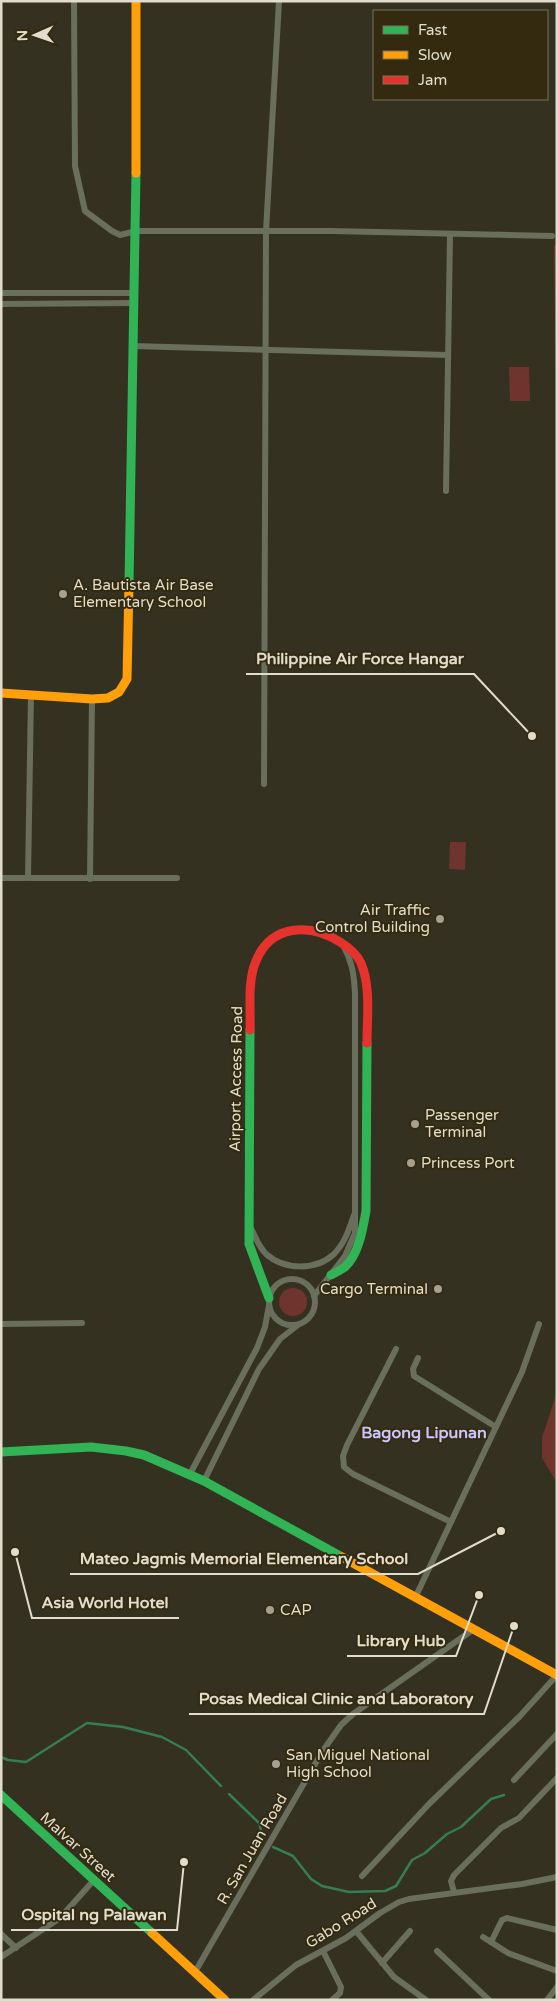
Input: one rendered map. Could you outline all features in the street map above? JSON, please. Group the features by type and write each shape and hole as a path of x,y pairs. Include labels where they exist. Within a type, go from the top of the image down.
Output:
{"street":[{"path":"74,1 75,166 85,211 120,235 136,231 266,231 552,236"},
{"path":"1,694 31,694 92,699 108,698 120,692 127,679 136,231 136,1"},
{"path":"264,784 266,231 279,1"},
{"path":"446,491 450,235"},
{"path":"1,293 134,293"},
{"path":"1,304 134,303"},
{"path":"133,346 447,356"},
{"path":"28,878 31,694"},
{"path":"90,879 92,699"},
{"path":"1,878 177,878"},
{"name":"Airport Access Road","path":"269,1302 249,1244 251,977 253,966 265,946 273,938 292,930 320,932 334,937 352,951 361,963 367,993 367,1188 364,1223 357,1244 345,1267 331,1275"},
{"name":"Airport Access Road","path":"314,1296 346,1256 356,1225 354,972 351,960 342,943"},
{"path":"248,1222 260,1247 273,1259 287,1265 308,1266 322,1262 335,1253 344,1240 355,1214"},
{"path":"190,1474 262,1336 269,1302 276,1286 288,1279 302,1281 314,1296 315,1302 312,1314 280,1340 259,1369 204,1482"},
{"path":"269,1302 274,1318 286,1325 298,1325"},
{"path":"1,1324 82,1323"},
{"path":"415,1598 522,1372 539,1324"},
{"path":"396,1349 347,1445 343,1456 344,1467 353,1474 451,1522"},
{"path":"418,1358 413,1369 414,1376 496,1427"},
{"path":"1,1452 72,1446 112,1448 151,1457 190,1474 557,1675 520,1716 429,1804 362,1876"},
{"name":"R. San Juan Road","path":"195,1972 314,1767 341,1725 353,1714 474,1629"},
{"path":"514,1780 557,1734"},
{"path":"454,1892 451,1881 454,1874 501,1828 519,1818 557,1778"},
{"name":"Malvar Street","path":"1,1795 225,2000"},
{"name":"Gabo Road","path":"253,2000 281,1975 356,1931 399,1902 557,1877"},
{"path":"1,1957 60,1918 94,1880"},
{"path":"490,1942 502,1920 507,1918 557,1930"},
{"path":"356,1931 394,1977 426,2000"},
{"path":"382,1963 410,1931"},
{"path":"1,1934 16,1948"},
{"path":"483,1937 508,1953 557,1971"},
{"path":"323,1951 341,1987 340,1993 332,2000"},
{"path":"437,1951 489,2000"},
{"path":"547,2000 557,1987"}],"shaded area":[{"path":"557,243 557,449 554,246"},
{"path":"509,367 529,367 530,401 510,401"},
{"path":"450,842 466,842 465,870 449,869"},
{"path":"293,1288 303,1292 307,1302 303,1312 293,1316 283,1312 279,1302 283,1292"},
{"path":"557,1392 557,1483 542,1458 542,1438"}],"waterway":[{"path":"1,1757 8,1760 26,1762 87,1723 123,1727 162,1737 186,1750 221,1786"},
{"path":"229,1794 259,1823 263,1837"},
{"path":"273,1847 293,1856 311,1879 322,1886 349,1892 385,1891 396,1886 412,1860 425,1853 447,1834 461,1827 491,1799 504,1795"}],"traffic: fast":[{"path":"129,584 136,173"},
{"path":"250,1030 249,1244 269,1298"},
{"path":"331,1275 345,1267 354,1255 360,1240 366,1211 367,1043"},
{"path":"1,1452 91,1447 144,1455 204,1481 342,1557"},
{"path":"1,1795 152,1933"}],"traffic: slow":[{"path":"136,1 136,173"},
{"path":"1,693 92,699 108,698 119,692 127,679 129,584"},
{"path":"342,1557 557,1675"},
{"path":"152,1933 225,2000"}],"traffic: jam":[{"path":"250,1030 250,986 256,961 271,940 281,934 304,930 316,932 340,942 352,951 361,963 367,992 367,1043"}],"place":[{"name":"A. Bautista Air Base Elementary School","path":"63,594"},
{"name":"Philippine Air Force Hangar","path":"532,736"},
{"name":"Air Traffic Control Building","path":"440,919"},
{"name":"Passenger Terminal","path":"415,1124"},
{"name":"Princess Port","path":"411,1163"},
{"name":"Cargo Terminal","path":"438,1289"},
{"name":"Mateo Jagmis Memorial Elementary School","path":"501,1531"},
{"name":"Asia World Hotel","path":"15,1552"},
{"name":"Library Hub","path":"479,1595"},
{"name":"CAP","path":"270,1610"},
{"name":"Posas Medical Clinic and Laboratory","path":"514,1626"},
{"name":"San Miguel National High School","path":"276,1764"},
{"name":"Ospital ng Palawan","path":"184,1862"}],"district":[{"name":"Bagong Lipunan","path":"424,1433"}]}
